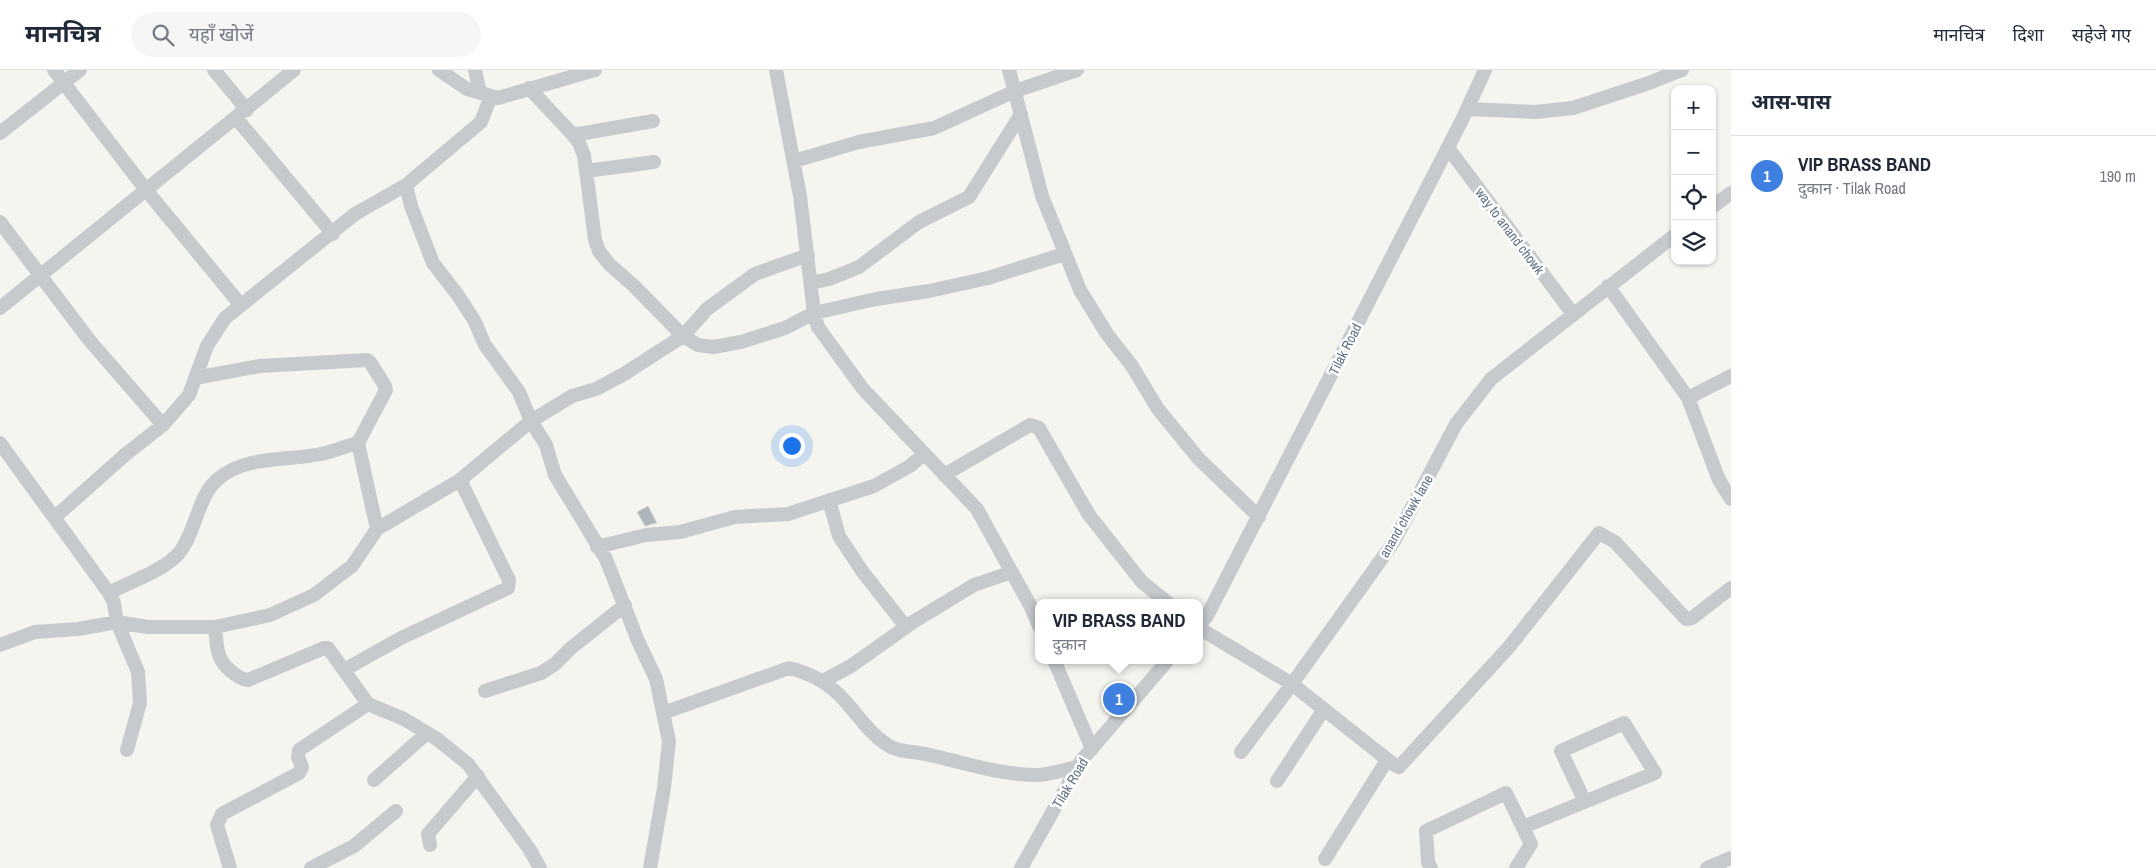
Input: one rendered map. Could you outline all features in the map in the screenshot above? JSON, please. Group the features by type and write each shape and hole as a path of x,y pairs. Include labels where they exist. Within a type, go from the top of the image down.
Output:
{"street":[{"path":"54,70 146,190 240,304"},
{"path":"0,133 80,70"},
{"path":"214,70 242,114 333,234"},
{"path":"0,308 294,70"},
{"path":"439,70 467,89 498,98 595,70"},
{"path":"55,517 126,454 163,425 189,395 207,346 218,327 240,304 333,234 355,214 406,185 481,122 486,94 475,70"},
{"path":"776,70 794,161 808,255 814,313 818,327 863,389 977,509 1035,618"},
{"path":"1009,70 1042,196 1080,290 1107,334 1132,366 1158,409 1198,458 1259,517"},
{"path":"794,161 859,142 934,128 1015,90 1077,70"},
{"name":"Tilak Road","path":"1203,620 1259,517 1486,70"},
{"path":"1467,109 1535,112 1573,108 1682,70"},
{"path":"529,88 579,143 584,155 595,240 600,251 609,264 633,285 683,336 698,344 713,346 740,342 785,328 814,313 876,298 929,291 988,278 1064,254"},
{"path":"811,283 829,279 859,267 919,222 968,197 1021,114"},
{"path":"573,135 653,121"},
{"name":"way to anand chowk","path":"1448,148 1573,314"},
{"path":"586,171 654,162"},
{"path":"406,185 433,264 453,288 474,320 485,345 519,392 531,421 546,445 555,475 606,559 638,641 656,679 669,741 664,788 650,868"},
{"path":"1716,204 1731,192"},
{"path":"1,224 90,341 163,425"},
{"name":"anand chowk lane","path":"1241,752 1393,543 1456,424 1491,379 1671,238"},
{"path":"0,645 35,632 78,629 117,622 148,627 214,627 270,615 314,595 352,566 377,529 460,480 531,421 572,396 596,388 624,374 683,336 707,309 755,274 808,255"},
{"path":"1608,286 1688,398 1718,480 1731,499"},
{"path":"195,378 260,366 367,360 386,390 358,442 377,529"},
{"path":"1688,398 1731,376"},
{"path":"944,475 1030,425 1038,428 1089,516 1142,582 1163,599"},
{"path":"109,593 166,564 179,553 192,531 208,492 217,479 230,471 256,461 321,454 358,442"},
{"path":"0,443 55,517 109,593 114,603 117,622 138,672 140,703 127,750"},
{"path":"598,547 646,535 680,532 735,517 788,514 874,486 910,466 924,454"},
{"path":"344,670 400,638 508,588 509,580 460,480"},
{"path":"829,500 839,536 862,571 906,627"},
{"path":"1203,628 1292,684 1387,760 1399,767 1509,647 1599,534 1615,542 1686,619 1692,618 1731,588"},
{"path":"823,682 851,666 906,627 974,585 1012,572"},
{"path":"485,691 548,669 625,606"},
{"path":"214,627 221,658 238,678 244,680 324,648 331,650 368,704 404,719 427,733 468,764 540,868"},
{"path":"1056,664 1092,749"},
{"name":"Tilak Road","path":"1021,868 1078,767 1165,664"},
{"path":"663,713 789,668 803,671 823,682 843,698 863,723 886,744 896,749 928,754 978,768 1038,775 1078,767"},
{"path":"230,868 217,825 222,814 299,773 302,767 298,757 299,750 368,704"},
{"path":"1277,781 1324,709"},
{"path":"1523,827 1585,802 1655,773 1624,723 1561,751 1585,802"},
{"path":"374,780 427,733"},
{"path":"1325,859 1387,760"},
{"path":"430,845 428,834 478,776"},
{"path":"1432,868 1428,862 1426,831 1506,793 1531,844 1516,868"},
{"path":"311,868 354,846 396,811"},
{"path":"1707,868 1731,858"}],"building":[{"path":"648,506 657,523 645,526 637,512"}],"place":[{"name":"VIP BRASS BAND","path":"1119,699"}]}
